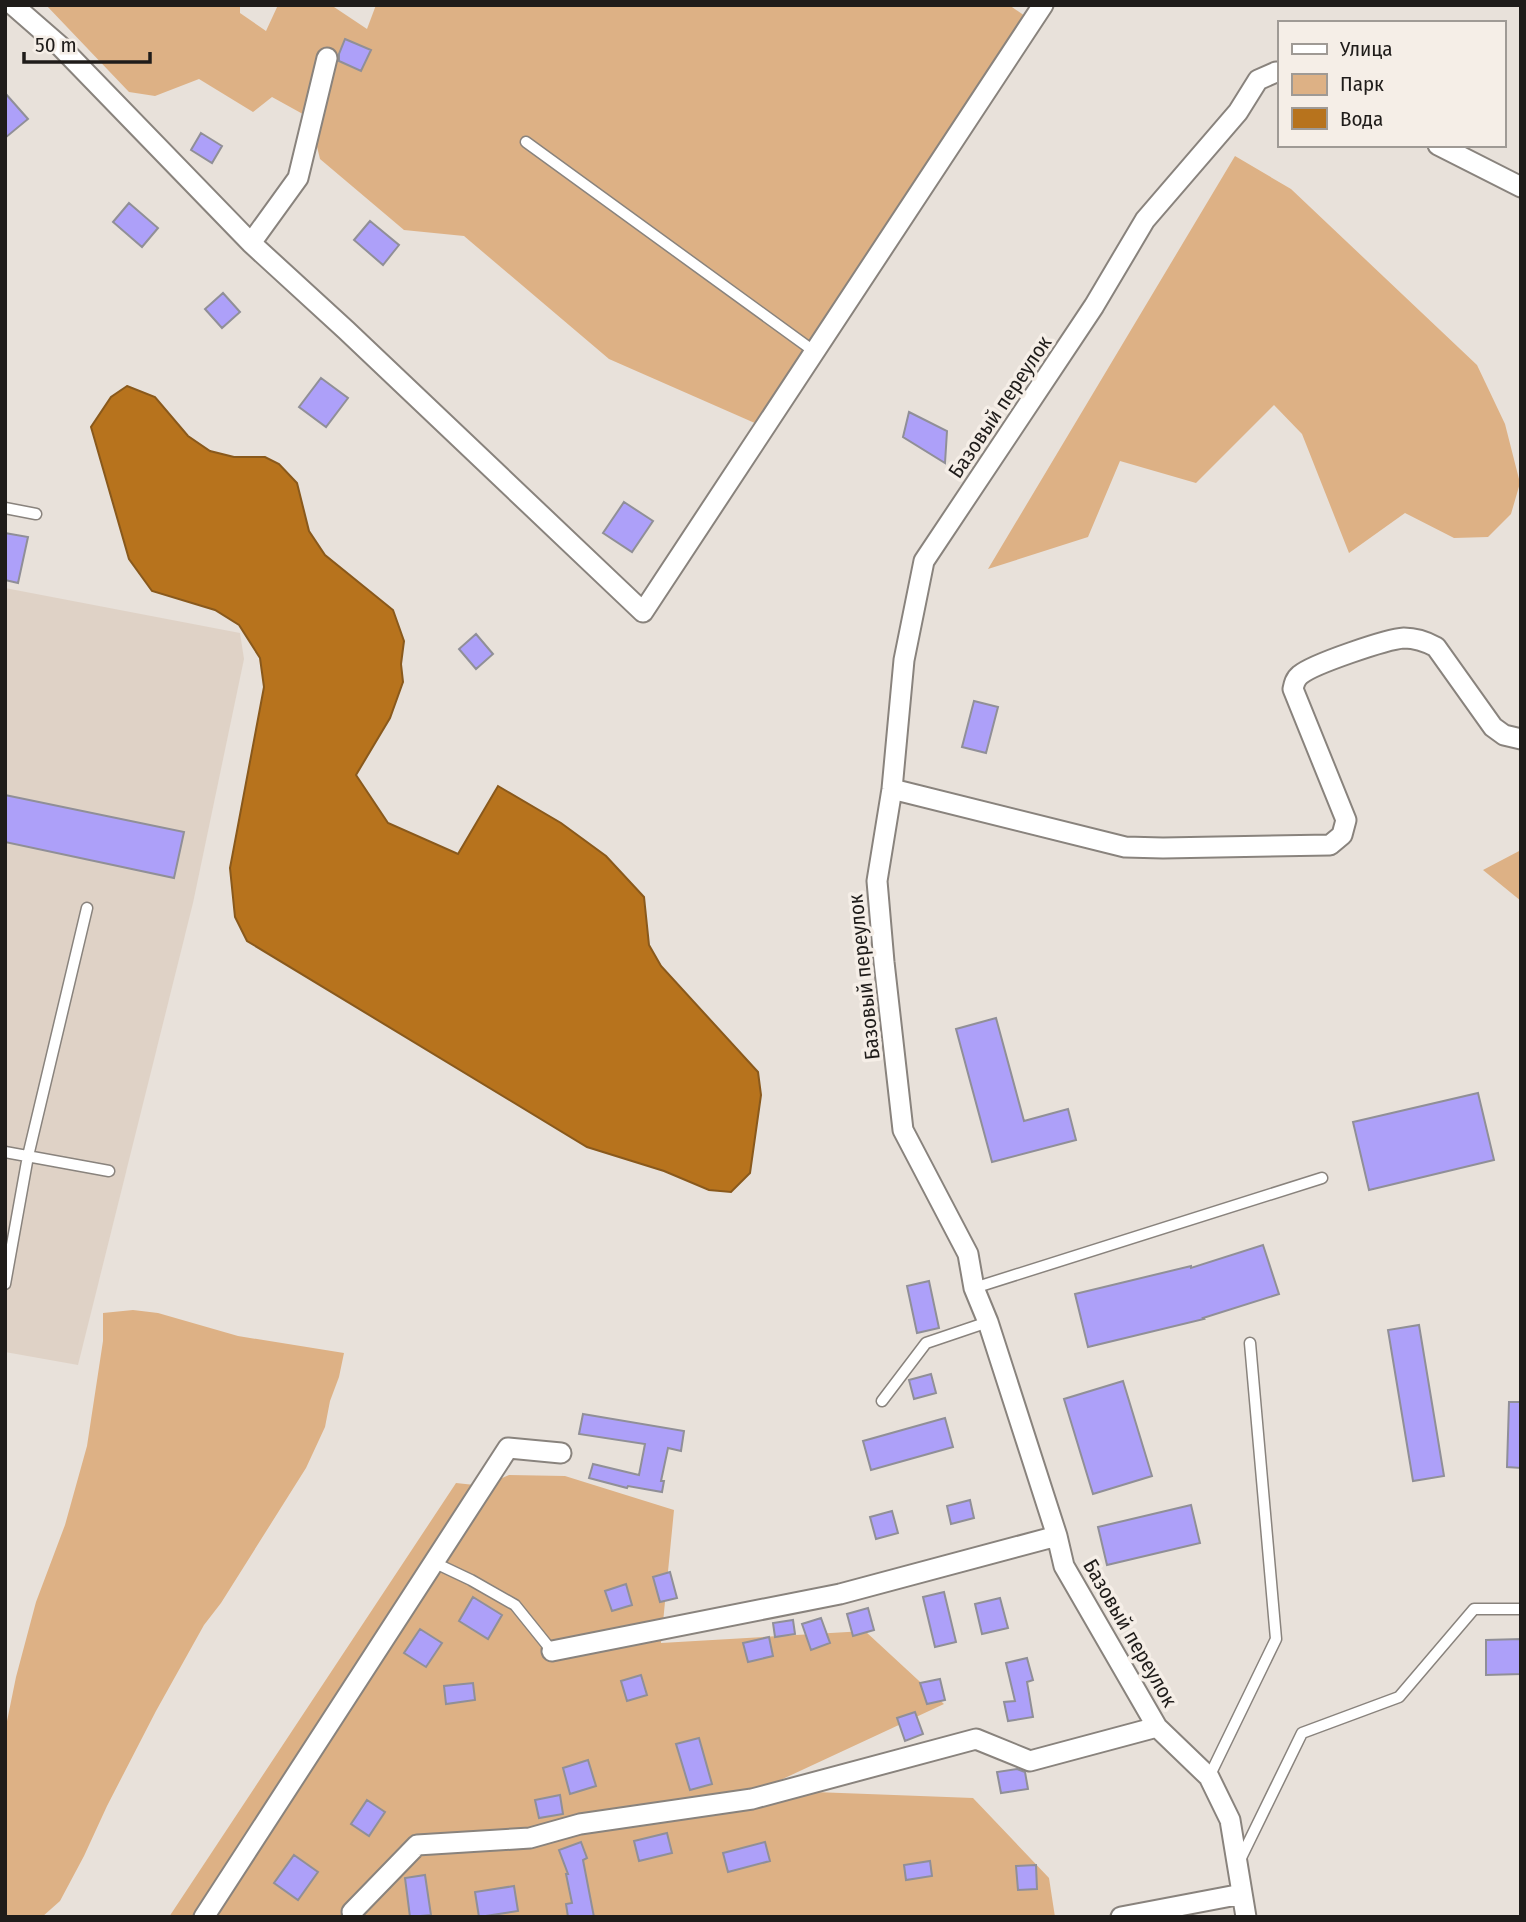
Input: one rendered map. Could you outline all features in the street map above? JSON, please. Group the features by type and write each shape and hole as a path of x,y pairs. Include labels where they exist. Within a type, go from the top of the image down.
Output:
{"street":[{"path":"13,5 60,46 251,243 643,612 1043,5"},
{"path":"251,243 298,178 327,58"},
{"name":"Базовый переулок","path":"1247,1917 1230,1820 1209,1777 1157,1727 1064,1566 1057,1536 988,1322 974,1288 968,1254 903,1130 877,881 892,789 904,660 924,561 1094,306 1145,220 1238,112 1258,80 1278,72"},
{"path":"1442,147 1521,187"},
{"path":"892,789 1125,847 1330,845 1342,835 1346,820 1293,689 1297,677 1309,669 1390,640 1407,638 1421,639 1436,647 1493,727 1504,735 1521,739"},
{"path":"204,1917 508,1448 561,1453"},
{"path":"552,1651 840,1594 1057,1536"},
{"path":"352,1912 417,1845 530,1838 580,1824 752,1798 976,1739 1030,1761 1157,1727"},
{"path":"1121,1917 1242,1894"}],"lane":[{"path":"526,142 815,352"},
{"path":"5,508 36,514"},
{"path":"5,1284 27,1156 87,908"},
{"path":"5,1152 109,1171"},
{"path":"974,1288 1322,1178"},
{"path":"882,1401 926,1343 988,1322"},
{"path":"1209,1777 1276,1639 1250,1343"},
{"path":"433,1562 515,1605 552,1651"},
{"path":"1237,1865 1302,1732 1399,1697 1474,1609 1521,1609"}],"shaded area":[{"path":"5,588 240,633 244,659 193,903 78,1365 5,1352"}],"green space":[{"path":"46,5 240,5 240,13 266,31 278,5 331,5 367,29 376,5 1009,5 1025,16 757,424 609,359 464,236 404,230 320,159 310,118 272,97 253,112 199,79 155,96 129,92"},
{"path":"1235,156 1291,189 1477,365 1505,424 1520,483 1511,514 1488,537 1454,538 1405,513 1349,553 1302,434 1274,405 1196,483 1120,461 1088,537 988,569"},
{"path":"1521,850 1521,901 1483,870"},
{"path":"133,1310 158,1313 238,1336 344,1353 339,1377 330,1401 325,1427 306,1468 221,1603 204,1625 156,1711 60,1901 42,1917 6,1917 5,1731 16,1677 36,1602 65,1525 87,1446 103,1341 103,1313"},
{"path":"509,1475 565,1476 674,1510 661,1643 865,1631 944,1704 759,1790 973,1798 1049,1878 1055,1917 169,1917 456,1483 484,1486"}],"water":[{"path":"127,386 155,397 188,436 210,451 234,457 265,457 279,464 297,483 309,531 325,555 393,610 404,641 401,664 403,682 390,718 356,775 388,823 458,854 498,786 561,823 606,856 644,897 649,945 661,966 758,1072 761,1095 750,1173 731,1192 709,1190 664,1171 587,1147 247,941 235,917 230,868 264,687 260,658 239,625 215,610 152,591 129,559 91,427 111,397"}],"building":[{"path":"345,39 371,50 361,71 339,61"},
{"path":"5,93 28,119 5,138"},
{"path":"201,133 222,146 212,163 191,150"},
{"path":"129,203 158,228 142,247 113,222"},
{"path":"370,221 399,245 383,265 354,240"},
{"path":"223,293 240,312 222,328 205,309"},
{"path":"321,378 348,398 326,427 299,407"},
{"path":"909,412 947,431 945,463 903,437"},
{"path":"624,502 653,521 632,552 603,533"},
{"path":"5,533 28,537 18,583 5,580"},
{"path":"476,634 493,654 476,669 459,649"},
{"path":"974,701 998,707 986,753 962,747"},
{"path":"5,795 184,832 174,878 5,842"},
{"path":"996,1018 1024,1121 1068,1109 1076,1140 992,1162 956,1029"},
{"path":"1478,1093 1494,1160 1369,1190 1353,1122"},
{"path":"1263,1245 1279,1294 1204,1319 1088,1347 1075,1294 1191,1268"},
{"path":"929,1281 939,1328 917,1333 907,1286"},
{"path":"1419,1325 1444,1476 1413,1481 1388,1330"},
{"path":"931,1374 936,1393 914,1399 909,1380"},
{"path":"1123,1381 1152,1476 1093,1494 1064,1399"},
{"path":"1509,1402 1521,1402 1521,1468 1507,1467"},
{"path":"583,1414 684,1431 681,1451 668,1448 661,1481 664,1481 662,1492 628,1486 627,1488 589,1478 593,1464 639,1475 645,1444 579,1434"},
{"path":"945,1418 953,1447 871,1470 863,1441"},
{"path":"970,1500 974,1518 951,1524 947,1506"},
{"path":"1191,1505 1200,1543 1107,1565 1098,1527"},
{"path":"892,1511 898,1533 876,1539 870,1517"},
{"path":"670,1572 677,1598 660,1602 653,1577"},
{"path":"626,1584 632,1605 612,1611 605,1591"},
{"path":"944,1592 956,1642 935,1647 923,1597"},
{"path":"473,1597 502,1615 488,1639 459,1621"},
{"path":"1000,1598 1008,1628 982,1634 975,1604"},
{"path":"868,1608 874,1630 853,1636 847,1614"},
{"path":"821,1618 830,1643 811,1650 802,1624"},
{"path":"793,1620 795,1634 775,1637 773,1623"},
{"path":"420,1629 442,1643 426,1667 404,1653"},
{"path":"769,1637 773,1656 748,1662 743,1643"},
{"path":"1521,1639 1521,1674 1486,1675 1486,1640"},
{"path":"1027,1658 1033,1680 1027,1682 1033,1717 1008,1721 1004,1702 1015,1701 1006,1663"},
{"path":"641,1675 647,1695 627,1701 621,1681"},
{"path":"940,1679 945,1700 927,1704 920,1683"},
{"path":"473,1683 475,1700 446,1704 444,1686"},
{"path":"915,1712 923,1734 905,1741 897,1718"},
{"path":"699,1738 712,1784 690,1790 676,1744"},
{"path":"588,1760 596,1786 570,1794 563,1768"},
{"path":"1017,1769 1025,1772 1028,1789 1001,1793 997,1772"},
{"path":"560,1795 563,1814 539,1818 535,1800"},
{"path":"367,1800 385,1812 369,1836 351,1824"},
{"path":"667,1833 672,1853 639,1861 634,1841"},
{"path":"581,1842 587,1858 583,1860 594,1917 568,1917 566,1904 572,1903 568,1874 559,1850"},
{"path":"765,1842 770,1861 728,1872 723,1853"},
{"path":"294,1855 318,1872 298,1900 274,1883"},
{"path":"930,1861 932,1876 906,1880 904,1865"},
{"path":"1036,1865 1037,1889 1018,1890 1016,1866"},
{"path":"425,1875 431,1915 410,1917 405,1878"},
{"path":"514,1886 518,1911 479,1917 475,1892"}]}
